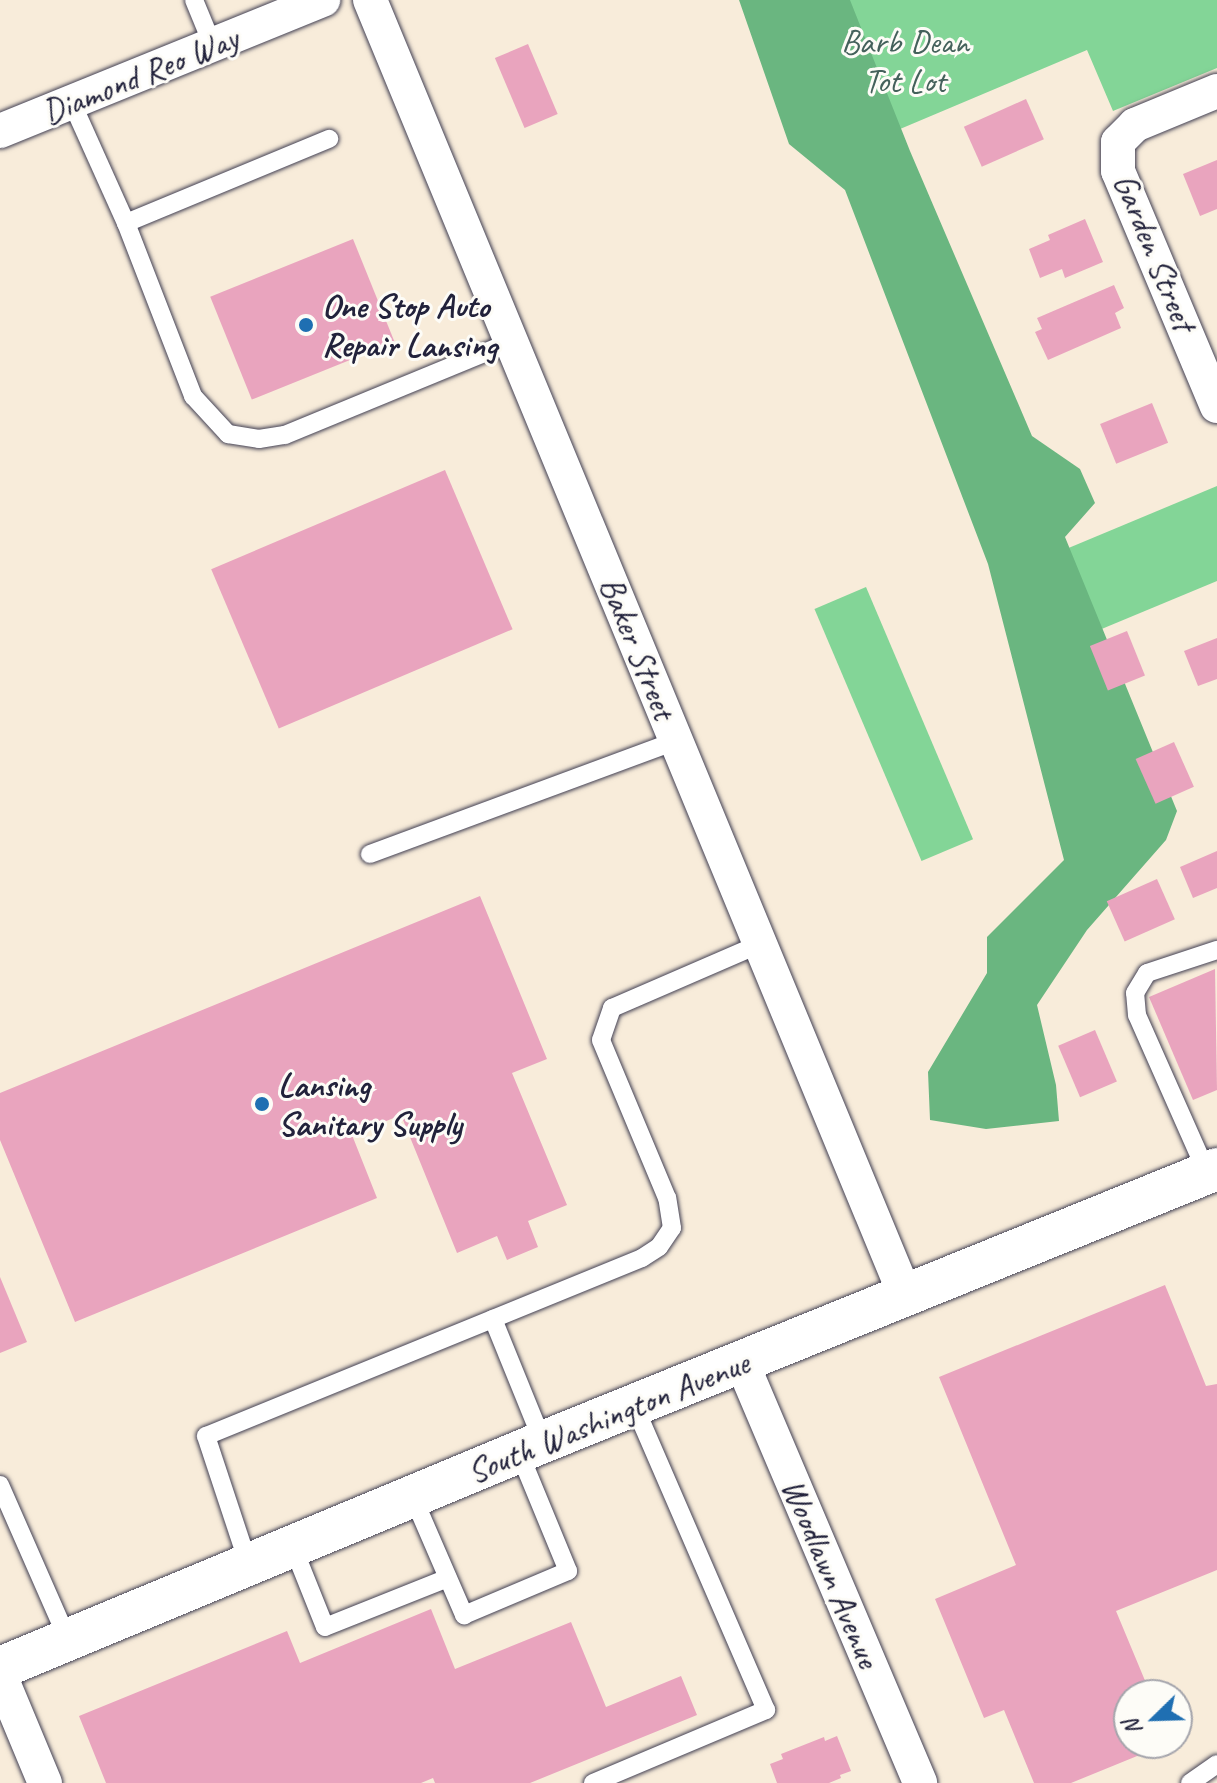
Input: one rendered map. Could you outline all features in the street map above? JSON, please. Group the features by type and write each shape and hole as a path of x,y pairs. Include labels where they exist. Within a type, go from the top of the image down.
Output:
{"street":[{"name":"Diamond Reo Way","path":"0,131 323,0"},
{"name":"Baker Street","path":"370,0 905,1295"},
{"name":"Garden Street","path":"1217,91 1135,125 1118,142 1118,171 1217,406"},
{"name":"South Washington Avenue","path":"0,1668 531,1447 1212,1171"},
{"name":"Woodlawn Avenue","path":"742,1363 920,1783"},
{"path":"0,1675 45,1783"}],"lane":[{"path":"194,0 213,46"},
{"path":"72,103 126,223 193,396 228,434 259,439 285,435 511,342"},
{"path":"126,223 329,139"},
{"path":"370,854 676,741"},
{"path":"249,1566 206,1436 642,1258 659,1247 672,1228 667,1198 601,1040 612,1008 760,944"},
{"path":"1212,1171 1137,1015 1135,993 1147,973 1217,950"},
{"path":"413,1497 464,1615 568,1571 493,1319"},
{"path":"593,1783 766,1710 634,1405"},
{"path":"0,1485 68,1640"},
{"path":"293,1547 325,1627 448,1578"},
{"path":"1190,1783 1217,1764"}],"green space":[{"path":"739,0 850,0 910,151 1032,436 1080,469 1095,503 1065,537 1177,811 1166,840 1087,930 1037,1005 1056,1085 1059,1121 986,1129 930,1120 928,1072 987,973 987,937 1064,860 988,564 845,190 789,144"},
{"name":"Barb Dean Tot Lot","path":"813,0 1217,0 1217,68 1113,111 1087,50 874,140"},
{"path":"1217,486 1217,581 1080,638 1047,557"},
{"path":"866,587 973,839 922,861 814,609"}],"building":[{"path":"528,44 558,114 525,128 495,58"},
{"path":"1026,99 1044,139 982,167 964,127"},
{"path":"1217,160 1217,209 1200,216 1183,174"},
{"path":"1085,219 1103,262 1065,278 1062,269 1040,278 1029,249 1050,240 1048,235"},
{"path":"353,239 395,342 252,400 210,297"},
{"path":"1114,285 1124,308 1115,313 1121,328 1048,360 1035,332 1042,329 1037,318"},
{"path":"1152,403 1168,443 1116,464 1100,424"},
{"path":"445,470 513,629 279,728 211,569"},
{"path":"1127,631 1145,676 1108,690 1090,646"},
{"path":"1217,638 1217,679 1198,686 1184,651"},
{"path":"1174,742 1194,787 1156,804 1136,759"},
{"path":"1217,851 1217,888 1193,898 1180,867"},
{"path":"1157,879 1175,919 1125,942 1107,901"},
{"name":"Lansing Sanitary Supply","path":"480,896 547,1059 512,1073 567,1205 528,1221 538,1247 507,1260 497,1236 457,1253 401,1115 352,1135 377,1198 75,1322 0,1140 0,1093"},
{"path":"1215,969 1217,1090 1193,1100 1149,997"},
{"path":"1095,1030 1117,1082 1080,1097 1058,1046"},
{"path":"0,1277 27,1342 0,1353"},
{"path":"1165,1285 1206,1386 1217,1384 1217,1570 1116,1611 1144,1679 1113,1679 1113,1759 1130,1759 1071,1783 1034,1783 1004,1710 984,1718 935,1599 1016,1565 939,1377"},
{"path":"431,1609 455,1669 571,1622 606,1707 681,1676 697,1715 530,1783 435,1783 433,1778 421,1783 106,1783 79,1716 287,1631 300,1663"},
{"path":"837,1736 851,1771 829,1783 777,1783 770,1764 783,1759 781,1754 824,1737 825,1741"}],"place":[{"name":"One Stop Auto Repair Lansing","path":"306,325"},
{"name":"Lansing Sanitary Supply","path":"262,1104"}]}
